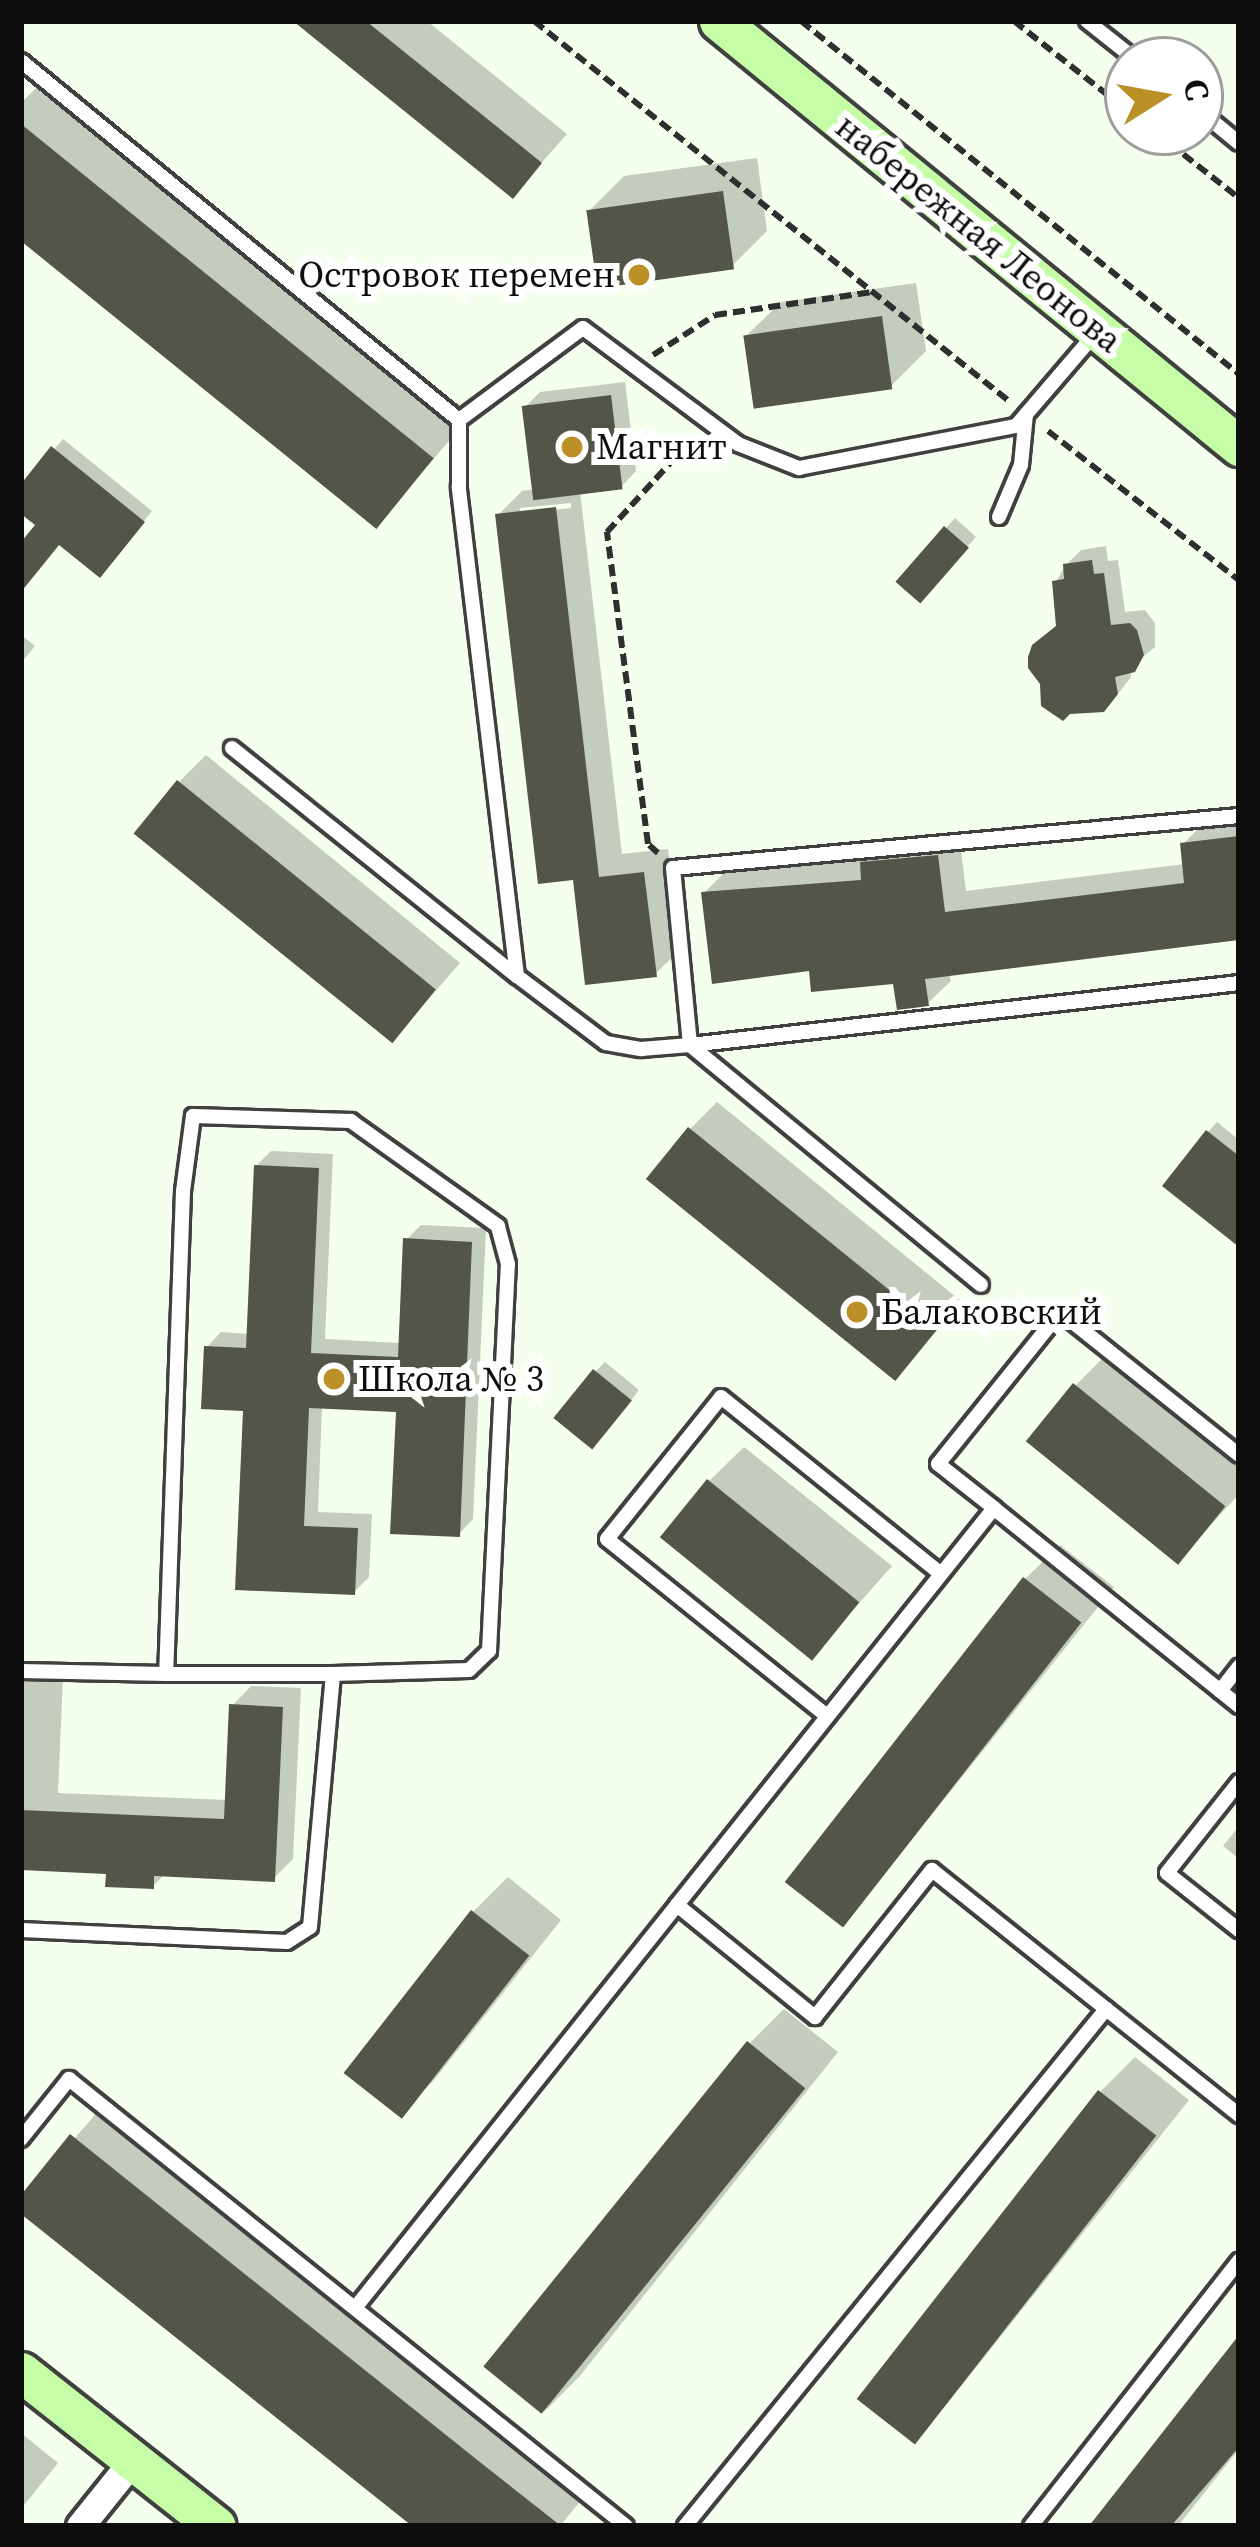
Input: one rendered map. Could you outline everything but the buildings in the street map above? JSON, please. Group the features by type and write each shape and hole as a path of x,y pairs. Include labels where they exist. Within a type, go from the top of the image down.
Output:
{"main road":[{"name":"набережная Леонова","path":"719,21 1239,446"},
{"path":"21,2372 216,2526"}],"street":[{"path":"80,2526 133,2460"}],"lane":[{"path":"21,61 459,420"},
{"path":"459,420 584,328 737,444 799,468 1016,426 1099,330"},
{"path":"999,517 1021,465 1026,414"},
{"path":"459,420 459,486 518,976"},
{"path":"232,748 605,1042 641,1049 690,1045 1239,983"},
{"path":"981,1285 690,1045 673,868 1239,816"},
{"path":"21,1671 166,1673 333,1674 469,1670 489,1651 508,1264 498,1226 351,1121 193,1116 183,1191 166,1673"},
{"path":"1239,1455 1060,1312 938,1464 1239,1706"},
{"path":"827,1716 607,1539 621,1521 721,1397 941,1574"},
{"path":"355,2308 994,1508"},
{"path":"1220,1690 1239,1667"},
{"path":"21,1930 287,1942 310,1927 333,1674"},
{"path":"1239,1782 1167,1873 1239,1930"},
{"path":"677,1905 815,2017 932,1870 1239,2115"},
{"path":"685,2526 1106,2008"},
{"path":"21,2139 69,2079 626,2526"},
{"path":"1030,2526 1239,2261"}],"path":[{"path":"534,21 1239,580"},
{"path":"801,21 1239,374"},
{"path":"1014,21 1104,92"},
{"path":"1186,156 1239,198"},
{"path":"634,366 715,315 873,292"},
{"path":"673,868 648,844 607,532 707,422"}],"place":[{"name":"Островок перемен","path":"639,275"},
{"name":"Магнит","path":"572,447"},
{"name":"Балаковский","path":"857,1312"},
{"name":"Школа № 3","path":"334,1379"}]}
